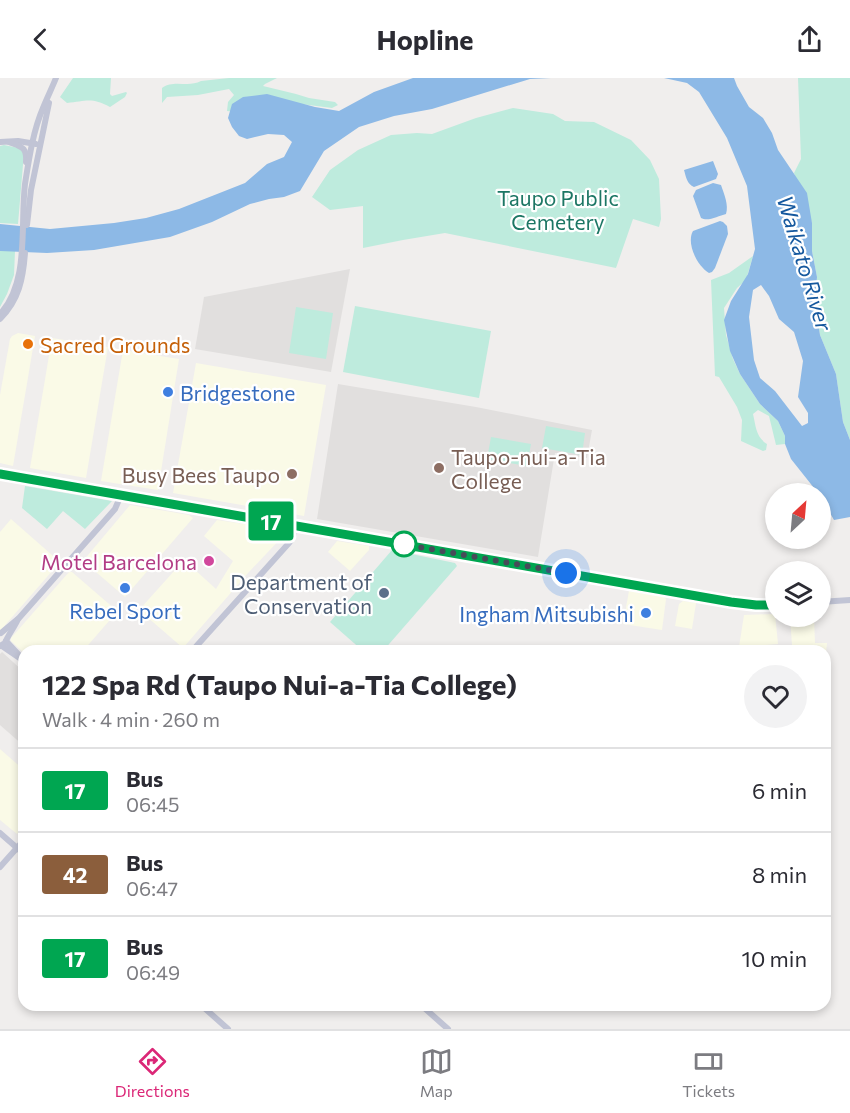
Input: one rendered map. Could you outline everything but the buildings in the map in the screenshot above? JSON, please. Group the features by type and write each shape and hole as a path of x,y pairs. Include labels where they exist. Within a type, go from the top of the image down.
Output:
{"main road":[{"path":"25,186 55,81"},
{"path":"0,142 18,141 36,144"},
{"path":"0,319 12,306 23,278 26,152 22,147 9,142"},
{"path":"25,222 36,144"},
{"path":"0,314 7,306 16,286 23,254"},
{"path":"0,474 731,602 765,605"},
{"path":"18,655 2,639 116,509 121,495"},
{"path":"197,645 289,543 295,526"},
{"path":"831,601 850,600"},
{"path":"0,833 17,848 0,867"},
{"path":"208,1011 228,1029"},
{"path":"428,1011 448,1029"}],"shaded area":[{"path":"350,269 331,372 195,349 204,297"},
{"path":"18,333 35,336 13,466 0,463 0,395 10,339"},
{"path":"52,338 108,347 86,478 30,468"},
{"path":"123,350 179,359 158,490 101,481"},
{"path":"196,363 326,385 304,516 173,493"},
{"name":"Taupo-nui-a-Tia College","path":"338,384 476,407 592,430 587,458 555,453 538,557 317,519"},
{"path":"130,505 189,515 193,518 125,597 83,561"},
{"path":"11,519 60,562 0,631 0,532"},
{"path":"217,520 278,529 284,535 186,645 180,645 139,610 184,560 216,589 233,561 204,536"},
{"path":"337,541 369,546 369,550 350,571 328,552"},
{"path":"69,572 72,572 116,610 116,613 88,645 18,645 18,647 11,638"},
{"path":"629,591 666,599 662,630 623,624"},
{"path":"683,601 696,603 692,629 675,626 679,604"},
{"path":"765,614 765,627 776,627 778,644 739,645 744,615"},
{"path":"791,627 814,627 815,643 827,643 827,645 792,645"},
{"path":"2,652 18,667 18,741 0,725 0,654"},
{"path":"0,749 18,765 18,833 0,820"}],"green space":[{"path":"73,78 111,78 110,94 112,96 127,93 125,97 110,107 93,101 67,103 60,97"},
{"path":"229,78 277,78 263,86 335,102 338,105 332,108 262,99 237,112 227,111 228,102 234,95 229,89 198,95 167,97 162,103 162,88 167,85"},
{"path":"798,78 850,78 850,440 843,422 836,374 820,335 815,303 817,277 812,251 812,223 794,173 801,159"},
{"name":"Taupo Public Cemetery","path":"513,108 553,114 565,121 594,122 631,140 650,160 659,179 661,219 659,227 633,219 616,268 445,233 363,248 363,206 330,210 312,197 330,170 358,150 391,135 432,134"},
{"path":"0,146 19,148 24,153 18,224 0,223"},
{"path":"0,249 15,251 14,275 0,307"},
{"path":"753,256 746,280 737,288 724,308 726,335 740,374 760,404 778,421 785,436 785,444 776,445 769,416 758,410 753,414 759,435 767,444 766,450 763,451 741,441 742,420 737,407 719,377 715,376 711,280 729,273"},
{"path":"355,306 491,331 479,398 343,372"},
{"path":"296,307 333,313 326,359 289,353"},
{"path":"546,426 585,433 582,455 542,448"},
{"path":"491,437 531,444 527,466 487,459"},
{"path":"25,486 112,501 85,529 63,511 47,529 22,508"},
{"path":"392,550 455,563 457,566 388,645 356,645 330,622"}],"water":[{"path":"413,78 551,78 530,79 432,109 394,116 359,127 324,151 300,191 250,204 212,222 170,237 94,250 47,253 0,251 0,224 50,229 146,218 179,209 245,183 267,164 284,157 292,142 284,135 268,134 247,139 239,136 228,118 232,104 243,97 267,94 339,111 374,92"},
{"name":"Waikato River","path":"664,78 734,78 749,107 763,118 778,150 807,193 812,223 812,251 817,277 815,303 820,335 836,374 843,422 850,440 850,517 834,520 831,515 831,483 810,483 791,459 778,421 760,404 740,374 730,351 724,320 731,301 748,274 755,249 747,186 727,138 699,92 687,83","holes":["761,285 769,296 779,319 794,332 803,361 798,397 808,413 808,423 802,426 775,391 760,378 754,360 749,317 753,290"]},
{"path":"713,161 718,174 716,179 694,187 690,184 684,170"},
{"path":"713,183 721,185 727,211 726,214 704,219 701,218 693,196 696,190"},
{"path":"720,221 727,226 728,234 715,268 709,273 700,265 694,254 691,236 693,231"}],"bus line":[{"name":"17","path":"0,474 731,602 765,605"}],"place":[{"name":"Sacred Grounds","path":"28,344"},
{"name":"Bridgestone","path":"168,392"},
{"name":"Taupo-nui-a-Tia College","path":"439,468"},
{"name":"Busy Bees Taupo","path":"292,474"},
{"name":"Motel Barcelona","path":"209,561"},
{"name":"Rebel Sport","path":"125,588"},
{"name":"Department of Conservation","path":"384,593"},
{"name":"Ingham Mitsubishi","path":"646,613"}],"route":[{"path":"404,544 402,544 566,573"}]}
